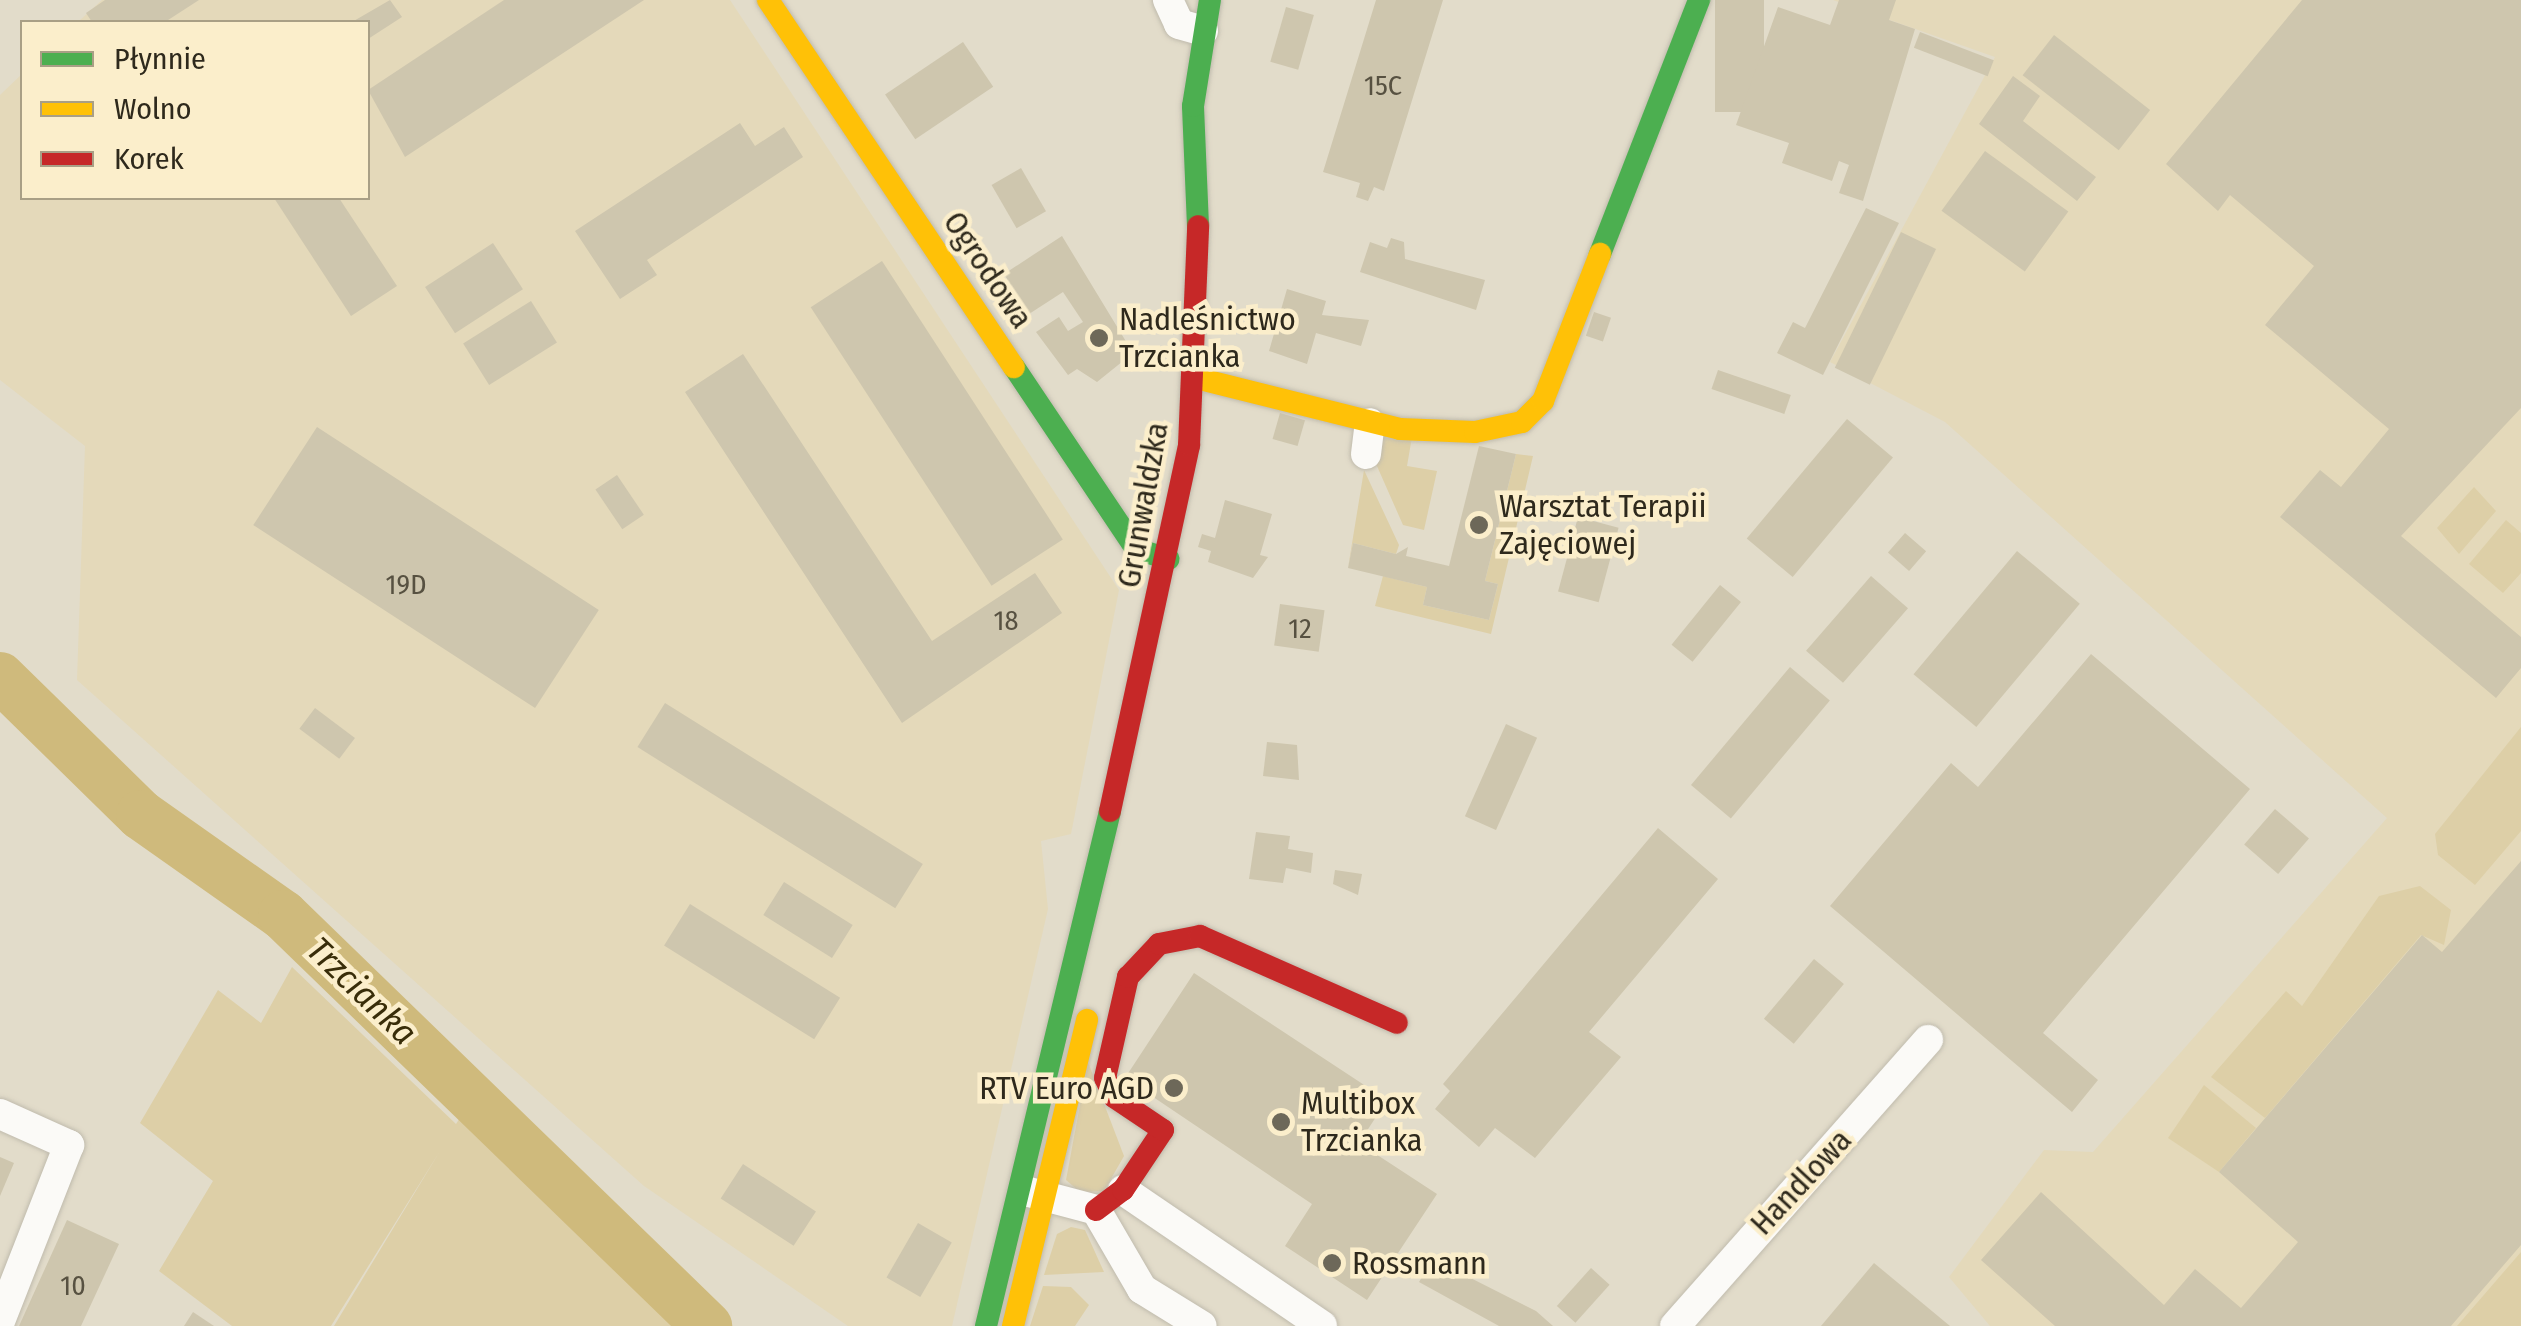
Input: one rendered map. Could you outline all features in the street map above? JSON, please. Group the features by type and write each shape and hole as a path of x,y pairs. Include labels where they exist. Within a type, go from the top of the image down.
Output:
{"street":[{"name":"Ogrodowa","path":"768,0 1136,549 1169,559"},
{"path":"1168,0 1179,24 1203,31"},
{"name":"Grunwaldzka","path":"1013,1326 1031,1193 1076,935 1105,836 1169,559 1196,378 1194,106 1210,0"},
{"path":"1196,378 1370,423 1506,430 1543,401 1699,0"},
{"path":"1366,454 1370,423"},
{"name":"Grunwaldzka","path":"986,1326 1031,1193 1096,964 1105,836"},
{"path":"1096,1210 1122,1190 1163,1130 1114,1096 1104,1078 1128,977 1159,944 1200,936 1397,1023"},
{"name":"Handlowa","path":"1676,1326 1928,1040"},
{"path":"0,1114 69,1145 0,1321"},
{"path":"1122,1190 1322,1326"},
{"path":"1031,1193 1096,1210 1142,1289 1202,1326"}],"shaded area":[{"path":"102,0 730,0 1119,590 1071,834 1041,841 1048,909 952,1326 848,1326 644,1186 77,680 85,446 0,380 0,95 20,76 20,200 370,200 370,20 80,20"},
{"path":"1833,0 2521,0 2521,1326 1990,1326 1949,1277 2044,1150 2093,1152 2387,818 1945,422 1830,362 1995,57"},
{"path":"1412,437 1407,466 1437,471 1424,530 1403,525 1373,457 1373,439"},
{"path":"1516,454 1533,456 1491,634 1375,606 1383,576 1427,587 1423,605 1489,620 1498,584 1485,581"},
{"path":"1364,470 1399,545 1396,554 1353,543 1348,568"},
{"path":"2474,487 2496,511 2459,554 2437,528"},
{"path":"2506,520 2521,533 2521,573 2503,593 2469,564"},
{"path":"2521,727 2521,831 2475,885 2438,855 2435,834"},
{"path":"2420,886 2451,910 2444,945 2421,935 2265,1118 2211,1077 2286,991 2302,1006 2379,896"},
{"path":"292,967 456,1124 470,1102 704,1326 334,1326 440,1151 331,1326 232,1326 159,1271 213,1181 140,1123 218,990 261,1023"},
{"path":"1088,1062 1124,1156 1104,1191 1080,1192 1066,1180"},
{"path":"2204,1085 2256,1128 2219,1172 2168,1138"},
{"path":"1071,1227 1085,1230 1104,1272 1044,1275 1057,1234"},
{"path":"2521,1252 2521,1326 2457,1326"},
{"path":"1043,1286 1071,1287 1089,1305 1075,1326 1030,1326"}],"building":[{"path":"105,0 199,0 168,20 91,20 86,13"},
{"path":"390,0 402,17 370,38 370,20 355,20"},
{"path":"504,0 644,0 405,157 370,89"},
{"path":"1376,0 1443,0 1384,191 1374,187 1368,201 1356,197 1360,183 1323,172"},
{"path":"1715,0 1764,0 1764,112 1715,112"},
{"path":"1839,0 1896,0 1889,20 1915,29 1863,201 1839,193 1849,165 1839,161 1832,181 1782,163 1789,143 1736,125 1778,7 1830,25"},
{"path":"2302,0 2521,0 2521,408 2401,536 2521,637 2521,668 2496,698 2280,517 2320,470 2341,487 2389,429 2265,325 2314,266 2230,195 2218,211 2166,164"},
{"path":"1286,7 1314,15 1298,70 1270,62"},
{"path":"1920,32 1994,60 1988,76 1914,48"},
{"path":"2054,35 2150,110 2119,150 2023,75"},
{"path":"963,42 993,87 915,139 885,95"},
{"path":"2013,76 2040,96 2023,121 2096,177 2077,201 1979,124"},
{"path":"740,123 755,146 784,127 803,157 647,260 657,275 620,299 575,231"},
{"path":"1985,151 2068,212 2025,271 1942,211"},
{"path":"1021,168 1046,211 1017,228 992,185"},
{"path":"275,200 340,200 397,286 351,316"},
{"path":"1866,208 1899,223 1823,375 1777,353 1793,322 1805,328"},
{"path":"1901,232 1936,249 1870,385 1835,368"},
{"path":"1062,236 1133,353 1097,382 1077,369 1068,375 1036,332 1059,317 1068,331 1083,322 1063,292 1029,314 1004,274"},
{"path":"1391,238 1404,242 1405,259 1485,280 1476,310 1360,272 1370,242 1387,248"},
{"path":"493,243 523,289 455,333 425,287"},
{"path":"882,261 1063,539 992,586 811,307"},
{"path":"1287,289 1326,301 1322,315 1369,320 1361,346 1316,333 1307,364 1269,351"},
{"path":"531,301 557,343 489,385 463,343"},
{"path":"1594,312 1611,318 1603,341 1586,336"},
{"path":"743,354 932,641 1035,573 1062,613 902,723 685,392"},
{"path":"1718,370 1791,395 1784,414 1711,389"},
{"path":"1280,413 1305,420 1298,446 1273,439"},
{"path":"1847,419 1893,458 1793,577 1747,539"},
{"path":"317,427 599,610 535,708 253,525"},
{"name":"Warsztat Terapii Zajęciowej","path":"1479,446 1516,454 1485,581 1498,584 1489,620 1423,605 1427,587 1348,568 1353,543 1396,554 1408,547 1406,556 1449,566"},
{"path":"617,475 644,515 622,529 595,490"},
{"path":"1225,500 1272,514 1260,555 1268,557 1253,578 1208,562 1211,551 1198,547 1202,534 1215,538"},
{"path":"1578,517 1619,528 1599,602 1558,591"},
{"path":"1905,533 1926,551 1909,571 1888,553"},
{"path":"2017,551 2080,604 1976,727 1914,674"},
{"path":"1871,576 1908,608 1843,683 1806,651"},
{"path":"1720,585 1741,602 1693,662 1672,645"},
{"path":"1280,604 1325,610 1319,652 1274,646"},
{"path":"2091,654 2250,789 2043,1033 2098,1080 2072,1112 1830,906 1951,763 1978,787"},
{"path":"1790,667 1830,700 1731,818 1691,785"},
{"path":"665,703 923,864 895,908 637,747"},
{"path":"315,708 355,738 339,759 299,729"},
{"path":"1506,724 1537,738 1496,830 1465,816"},
{"path":"1267,742 1297,745 1299,780 1263,776"},
{"path":"2275,809 2309,839 2278,874 2244,844"},
{"path":"1658,828 1718,879 1589,1032 1621,1057 1535,1158 1495,1128 1479,1147 1435,1109 1450,1091 1443,1084"},
{"path":"1256,832 1290,836 1288,849 1313,853 1311,873 1286,868 1283,883 1249,879"},
{"path":"2521,861 2521,1245 2451,1326 2055,1326 1981,1260 2041,1192 2164,1305 2195,1269 2241,1308 2298,1242 2219,1172 2422,935 2442,952"},
{"path":"1335,870 1362,874 1358,895 1333,884"},
{"path":"784,882 853,925 832,958 763,915"},
{"path":"690,904 840,998 814,1039 664,946"},
{"path":"1814,959 1844,984 1794,1044 1764,1019"},
{"name":"Multibox Trzcianka","path":"1194,973 1387,1100 1359,1143 1437,1194 1367,1300 1285,1246 1312,1204 1125,1078"},
{"path":"0,1157 14,1163 0,1196"},
{"path":"743,1164 816,1211 794,1246 721,1198"},
{"path":"67,1220 119,1244 81,1326 19,1326"},
{"path":"918,1223 952,1242 920,1297 886,1278"},
{"path":"1433,1259 1536,1311 1553,1326 1499,1326 1419,1282"},
{"path":"1874,1263 1950,1326 1821,1326"},
{"path":"1591,1268 1610,1285 1575,1323 1557,1306"},
{"path":"193,1312 214,1326 184,1326"}],"waterway":[{"name":"Trzcianka","path":"0,677 141,815 283,915 707,1326"}],"traffic: fast":[{"path":"1198,226 1193,106 1210,0"},
{"path":"1600,254 1699,0"},
{"path":"1014,367 1136,549 1169,559"},
{"path":"986,1326 1110,811"}],"traffic: slow":[{"path":"768,0 1014,367"},
{"path":"1196,378 1400,429 1475,432 1522,422 1543,401 1600,254"},
{"path":"1013,1326 1087,1020"}],"traffic: jam":[{"path":"1110,811 1189,445 1198,226"},
{"path":"1096,1210 1123,1190 1163,1130 1114,1097 1105,1078 1128,977 1159,944 1200,936 1397,1023"}],"place":[{"name":"Nadleśnictwo Trzcianka","path":"1099,338"},
{"name":"Warsztat Terapii Zajęciowej","path":"1479,525"},
{"name":"RTV Euro AGD","path":"1174,1088"},
{"name":"Multibox Trzcianka","path":"1281,1122"},
{"name":"Rossmann","path":"1332,1263"}]}
